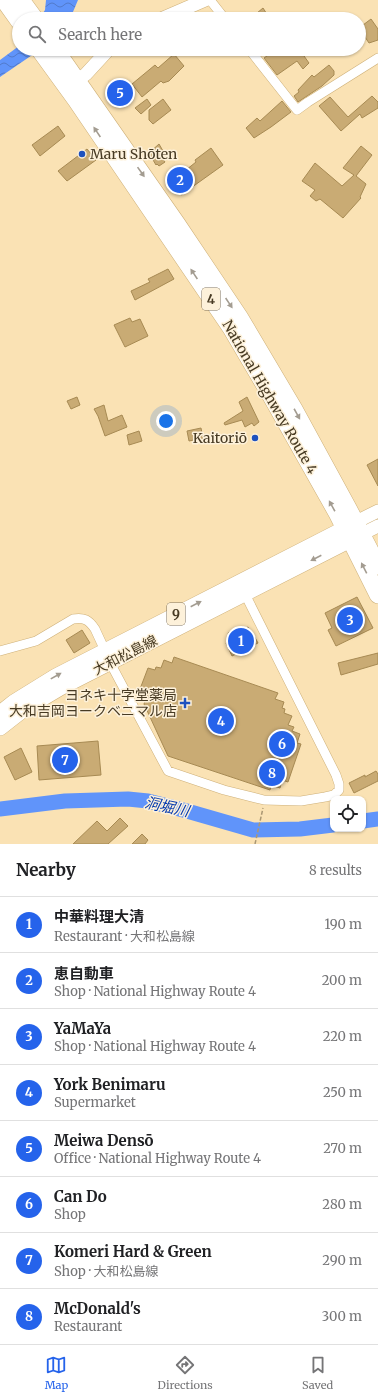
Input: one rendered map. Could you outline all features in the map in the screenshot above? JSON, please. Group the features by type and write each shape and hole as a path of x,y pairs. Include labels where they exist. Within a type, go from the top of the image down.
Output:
{"highway":[{"path":"4,0 13,12"},
{"path":"21,0 30,12"},
{"name":"National Highway Route 4","path":"57,60 72,84 177,224 240,318 294,409 353,531 378,595"},
{"name":"National Highway Route 4","path":"353,531 378,566"}],"main road":[{"name":"大和松島線","path":"0,713 40,685 245,594 353,531"},
{"name":"大和松島線","path":"0,728 41,698 108,656 353,531"}],"street":[{"path":"177,12 205,0"},
{"path":"210,0 219,12"},
{"path":"72,84 86,74 103,56"},
{"path":"255,56 297,110 378,58"},
{"path":"353,531 378,511"},
{"path":"353,531 378,526"},
{"path":"0,651 36,641 73,619 86,619 91,623 168,771 264,803 301,801 334,795 339,790 339,784 245,594"}],"path":[{"path":"255,844 264,803"}],"water":[{"path":"46,0 78,0 73,12 44,12"},
{"path":"12,51 12,56 31,56 0,77 0,60"}],"building":[{"path":"263,8 266,12 258,12"},
{"path":"371,19 378,29 378,40 369,43 366,38 366,23"},
{"path":"172,56 176,56 184,66 169,81 163,83 161,81 142,97 132,84 155,65 158,68"},
{"path":"267,56 304,56 309,63 303,69 297,61 277,75 264,58"},
{"path":"329,65 334,71 334,75 322,86 298,102 294,96 299,92 298,90 312,75 314,77"},
{"path":"372,96 378,102 378,108 362,118 360,114 341,131 319,106 330,97 348,117"},
{"path":"147,99 151,105 141,114 135,108"},
{"path":"163,99 171,110 153,124 149,120 149,110"},
{"path":"282,101 291,112 254,138 246,128 257,118 260,121"},
{"path":"58,126 65,136 40,156 32,145"},
{"path":"159,144 163,151 159,154 165,162 159,166 157,164 156,165 149,153"},
{"path":"361,146 372,155 356,176 366,184 360,197 361,198 343,218 320,199 316,201 310,196 315,190 302,181 315,163 342,186 354,175 343,168"},
{"path":"211,148 223,165 181,195 174,186 178,183 176,178 196,162 195,160"},
{"path":"87,149 96,160 67,181 58,171"},
{"path":"168,269 174,279 135,300 131,291 150,282 148,279"},
{"path":"130,318 132,322 140,319 148,336 125,347 114,325"},
{"path":"77,397 80,405 71,409 67,401"},
{"path":"247,397 259,422 254,426 252,423 245,427 242,420 225,425 224,423 243,411 239,402"},
{"path":"104,405 108,421 122,415 127,427 105,436 94,409"},
{"path":"201,428 203,438 189,441 187,431"},
{"path":"139,431 142,441 129,445 127,435"},
{"path":"378,459 378,486 367,465"},
{"path":"357,597 373,628 336,646 328,630 332,628 325,613"},
{"path":"243,627 244,629 248,627 258,643 232,656 226,643 232,640 228,633"},
{"path":"82,630 90,643 74,653 66,640"},
{"path":"378,653 378,664 341,675 338,663"},
{"path":"174,657 278,693 275,699 284,702 282,708 285,709 284,713 292,716 288,725 294,727 292,731 300,734 297,743 301,744 288,782 282,780 280,788 271,785 270,790 168,756 144,704 148,692 140,689 148,668 155,670 156,667 161,668 164,660 172,663"},
{"path":"98,741 101,775 39,780 37,746"},
{"path":"21,748 32,772 15,780 4,757"},
{"path":"376,771 378,774 378,781 354,793 349,783"},
{"path":"120,818 128,826 108,844 73,844 97,821 107,831"},
{"path":"142,834 148,840 145,844 132,844"}],"waterway":[{"name":"洞堀川","path":"0,809 65,801 128,799 148,801 253,830 300,829 330,825"},
{"name":"洞堀川","path":"366,821 378,819"}],"place":[{"name":"Meiwa Densō","path":"120,93"},
{"name":"Maru Shōten","path":"82,154"},
{"name":"恵自動車","path":"180,180"},
{"name":"Kaitoriō","path":"255,438"},
{"name":"YaMaYa","path":"350,620"},
{"name":"中華料理大清","path":"241,641"},
{"name":"ヨネキ十字堂薬局 大和吉岡ヨークベニマル店","path":"185,703"},
{"name":"York Benimaru","path":"221,721"},
{"name":"Can Do","path":"282,744"},
{"name":"Komeri Hard & Green","path":"65,760"},
{"name":"McDonald's","path":"272,773"}]}
